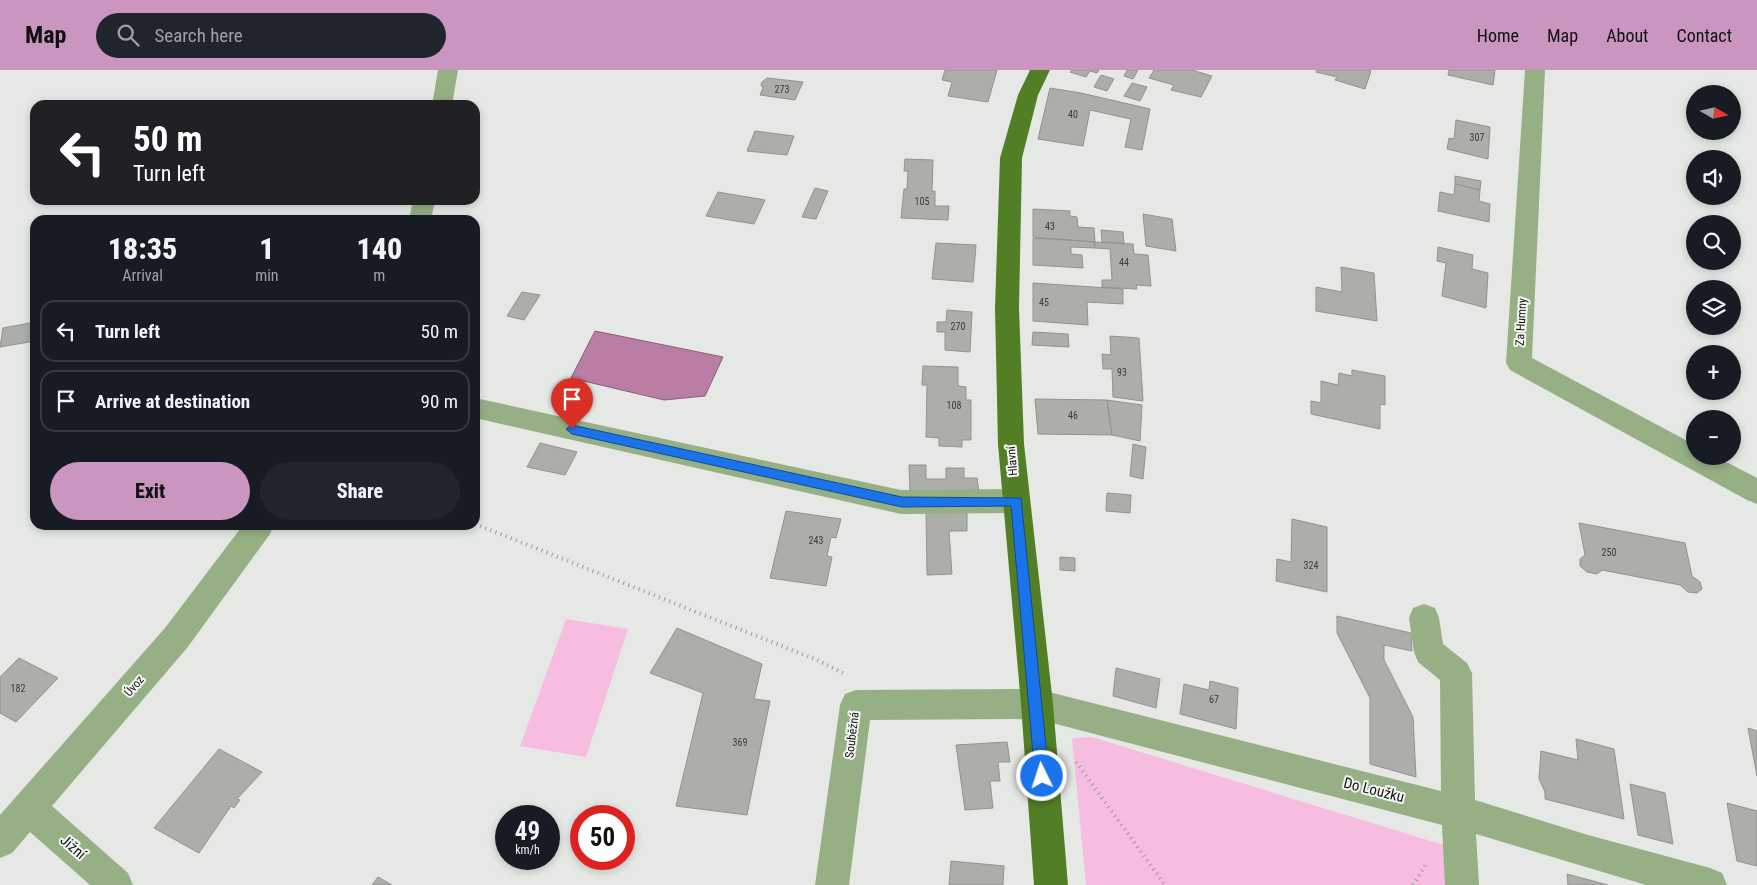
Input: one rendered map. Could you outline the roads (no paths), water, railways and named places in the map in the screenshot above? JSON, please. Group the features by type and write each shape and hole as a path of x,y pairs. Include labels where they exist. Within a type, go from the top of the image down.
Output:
{"main road":[{"name":"Hlavní","path":"1040,70 1028,95 1011,158 1007,308 1010,444 1037,704 1050,885"}],"street":[{"path":"443,100 448,70"},
{"name":"Za Humny","path":"1535,70 1519,363 1757,492"},
{"path":"480,409 902,502 1016,501"},
{"name":"Úvoz","path":"0,840 176,638 256,530"},
{"path":"1424,618 1429,652 1456,673 1458,812 1462,885"},
{"name":"Do Loužku","path":"1037,704 1458,812 1588,852 1710,885"},
{"name":"Souběžná","path":"832,885 856,705 1037,704"},
{"name":"Jižní","path":"29,808 116,885"}]}
